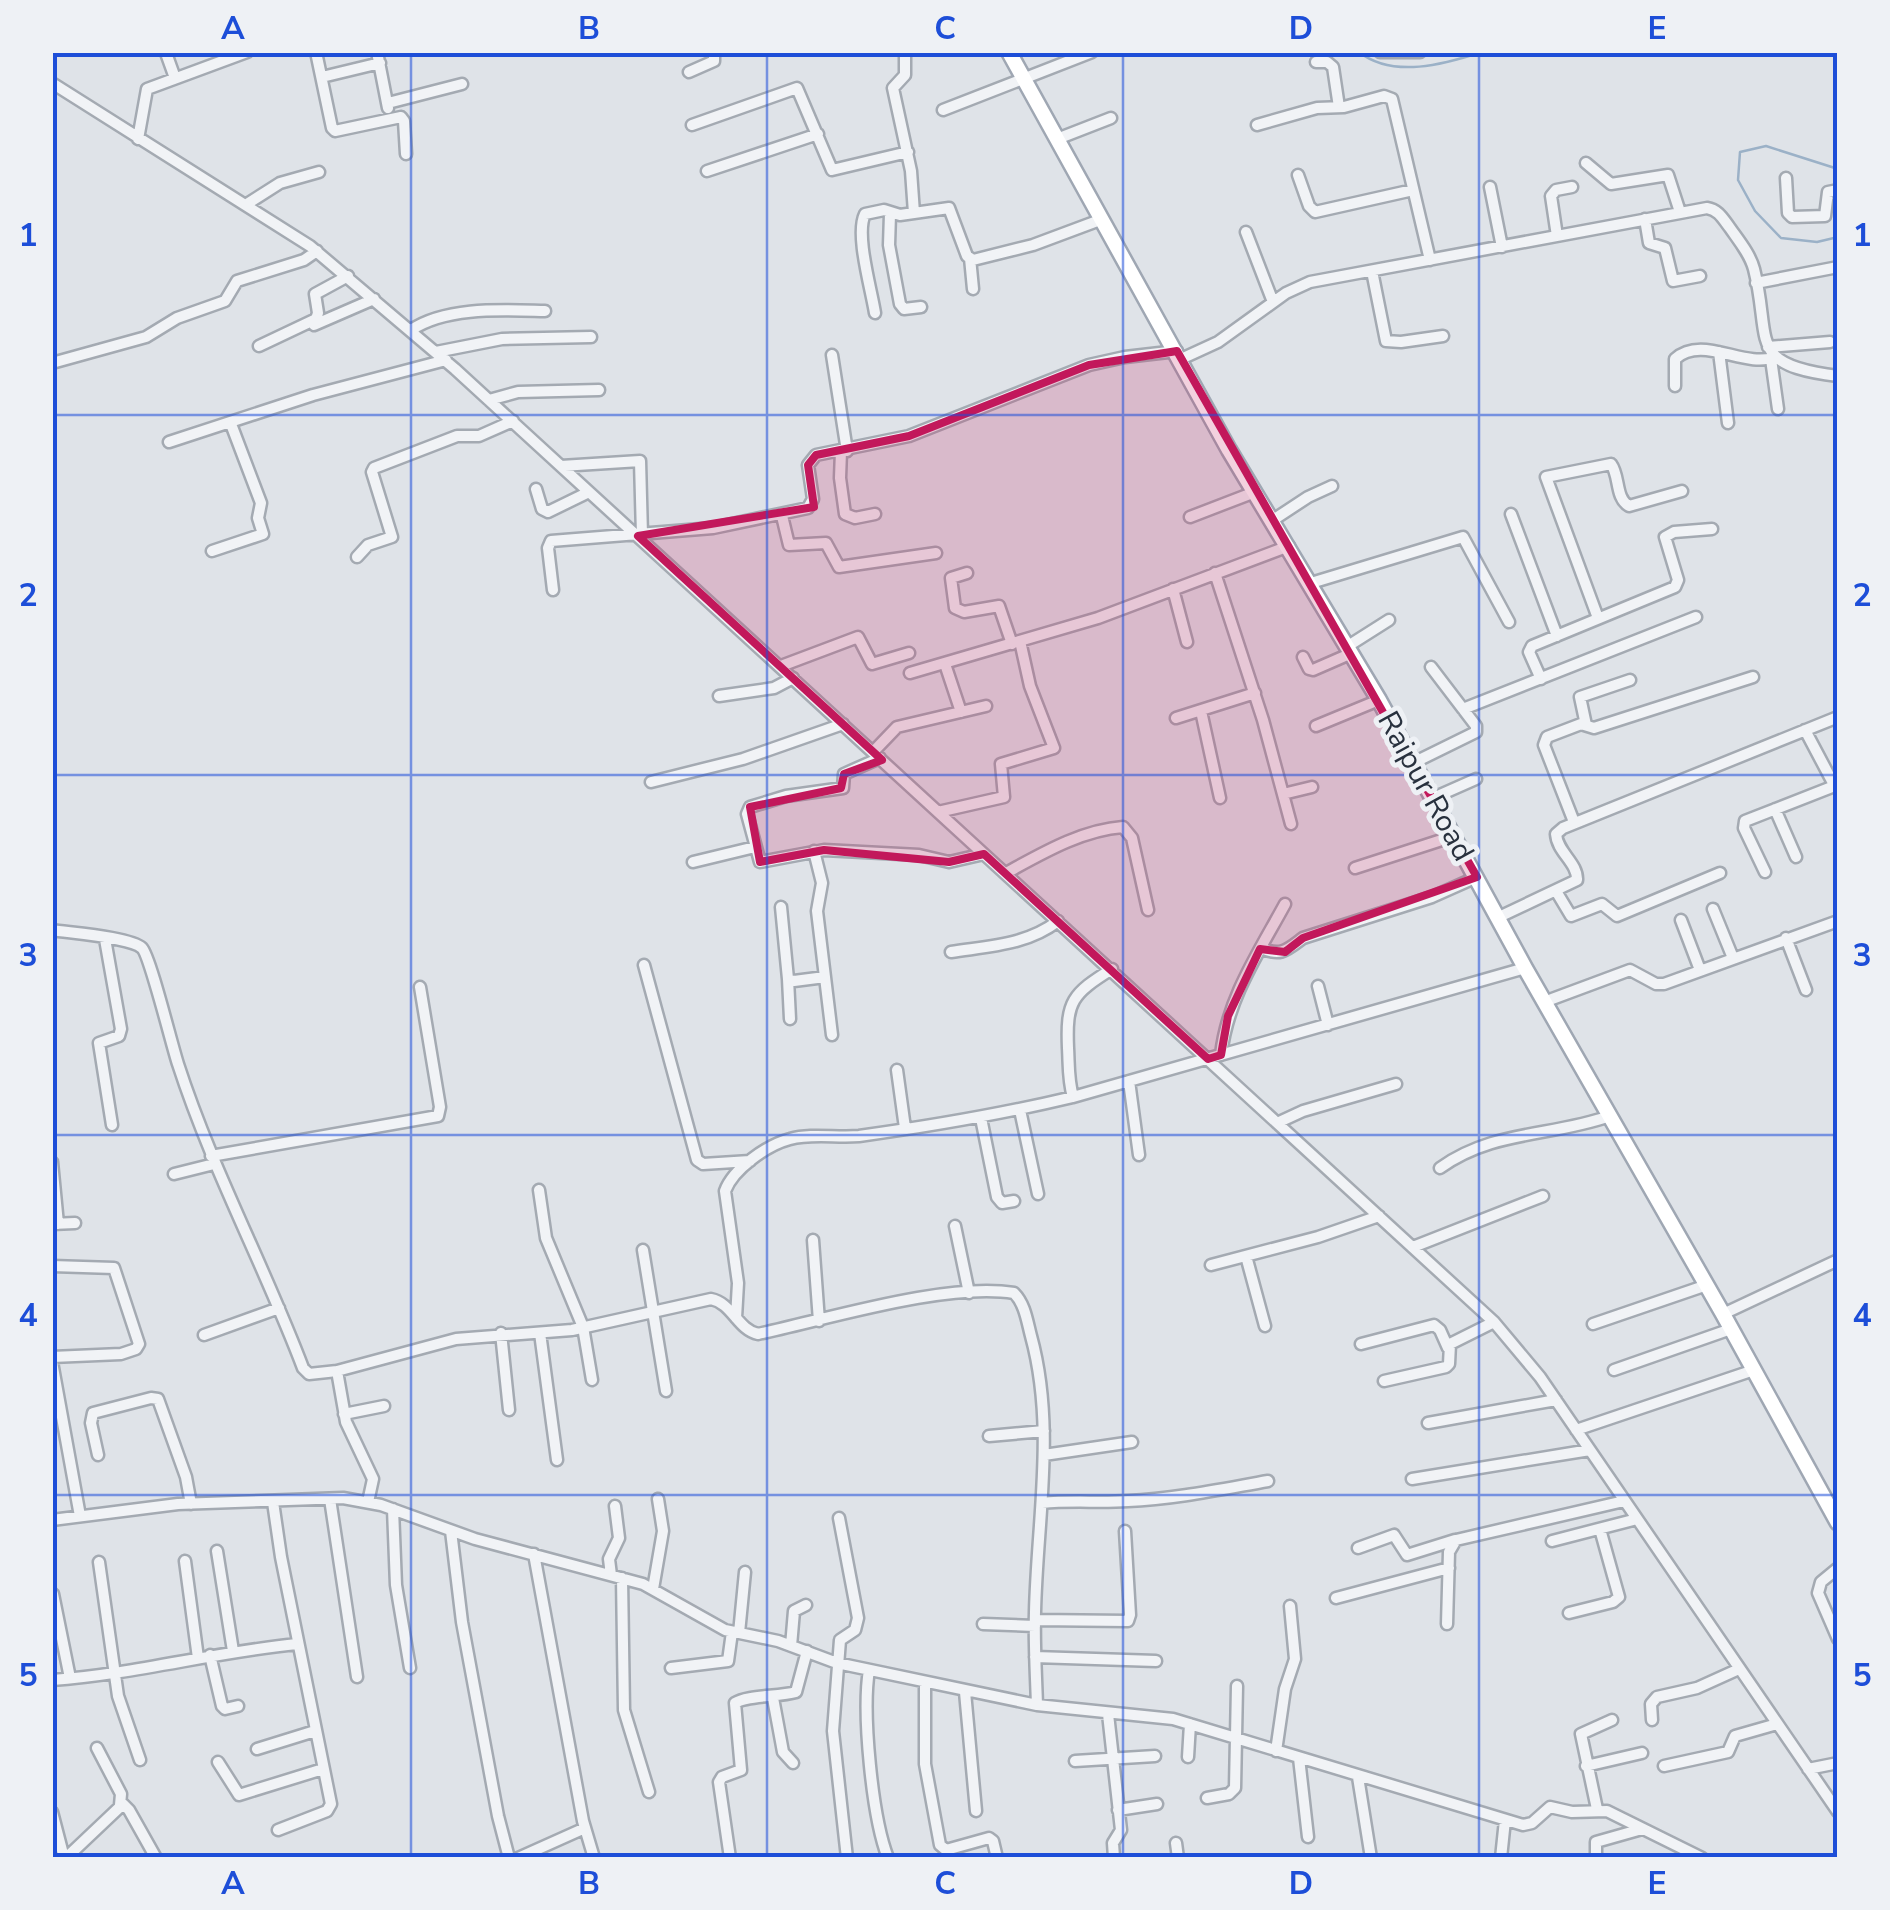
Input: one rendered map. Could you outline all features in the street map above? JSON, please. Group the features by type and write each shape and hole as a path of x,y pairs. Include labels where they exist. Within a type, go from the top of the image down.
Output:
{"main road":[{"name":"Raipur Road","path":"1009,52 1255,492 1379,700 1544,1002 1838,1522"}],"street":[{"path":"138,139 147,89 247,52"},
{"path":"316,52 335,131 401,117 406,154"},
{"path":"689,72 714,60 714,52"},
{"path":"904,52 905,75 892,88 908,152 914,213"},
{"path":"943,110 1092,52"},
{"path":"1380,52 1420,52"},
{"path":"166,53 176,78"},
{"path":"322,77 378,58 390,119"},
{"path":"1316,62 1327,62 1333,67 1339,108"},
{"path":"52,83 317,251 411,330 1494,1322 1556,1400 1838,1812"},
{"path":"388,103 462,84"},
{"path":"692,124 797,88 832,170 908,152"},
{"path":"1257,125 1318,108 1339,108 1384,96 1392,99 1430,260"},
{"path":"1057,139 1111,118"},
{"path":"707,172 818,134"},
{"path":"1586,163 1611,184 1668,175 1680,212"},
{"path":"247,204 280,184 320,172"},
{"path":"1298,175 1315,212 1413,190"},
{"path":"1786,178 1788,213 1792,216 1825,216 1828,192 1838,190"},
{"path":"1490,187 1502,246"},
{"path":"1558,236 1551,196 1556,190 1572,187"},
{"path":"875,313 861,219 880,210 890,214 949,208 970,258 973,288"},
{"path":"553,590 548,548 551,541 712,528 782,516 812,506 808,465 811,458 909,436 1089,365 1125,357 1179,355 1218,342 1303,284 1680,212 1715,210 1750,258 1761,325 1771,354 1778,410"},
{"path":"890,214 889,245 900,304 904,308 920,307"},
{"path":"1645,219 1649,244 1665,248 1673,281 1700,276"},
{"path":"970,258 1033,245 1100,220"},
{"path":"1246,232 1273,302"},
{"path":"52,363 136,342 178,318 224,300 236,281 304,260 317,251"},
{"path":"1756,283 1838,267"},
{"path":"1372,270 1386,340 1401,342 1444,336"},
{"path":"259,346 316,319 315,294 348,276"},
{"path":"314,325 374,299"},
{"path":"411,330 431,320 483,311 545,311"},
{"path":"169,442 480,341 591,336"},
{"path":"1675,386 1678,356 1688,352 1719,352 1763,360 1771,354 1830,342"},
{"path":"1719,352 1728,423"},
{"path":"1771,354 1797,369 1838,376"},
{"path":"832,355 844,451 840,478 845,514 850,518 875,514"},
{"path":"489,400 518,392 599,390"},
{"path":"357,556 368,545 392,537 374,468 449,439 479,436 512,422"},
{"path":"212,551 263,534 258,515 261,504 231,424"},
{"path":"561,466 640,461 640,536"},
{"path":"1598,618 1546,477 1610,464 1615,469 1622,501 1628,506 1682,491"},
{"path":"1273,520 1332,486"},
{"path":"536,488 542,509 548,512 589,492"},
{"path":"1190,517 1255,492"},
{"path":"1510,514 1557,636"},
{"path":"782,516 790,545 826,543 839,567 936,553"},
{"path":"1541,678 1529,650 1677,585 1664,542 1668,535 1712,530"},
{"path":"1312,584 1462,537 1509,622"},
{"path":"910,673 1098,618 1289,546"},
{"path":"938,812 1004,797 1000,764 1054,748 999,606 964,612 955,608 951,578 966,573"},
{"path":"1215,573 1291,824"},
{"path":"1173,589 1187,642"},
{"path":"1463,708 1696,617"},
{"path":"1303,657 1310,670 1350,649 1390,620"},
{"path":"780,666 858,637 872,664 909,653"},
{"path":"946,664 961,712"},
{"path":"1414,763 1475,734 1476,726 1431,666"},
{"path":"1574,822 1543,742 1558,731 1594,728 1753,677"},
{"path":"719,696 774,688 793,678"},
{"path":"1586,726 1580,698 1630,680"},
{"path":"1176,718 1254,693"},
{"path":"1316,726 1379,700"},
{"path":"984,854 949,862 882,852 814,852 762,863 747,814 750,806 786,796 843,788 844,774 876,755 897,726 986,706"},
{"path":"1201,711 1220,798"},
{"path":"1499,917 1578,878 1556,837 1562,828 1838,716"},
{"path":"651,782 743,759 843,724"},
{"path":"1766,872 1744,822 1837,785 1805,730"},
{"path":"1825,768 1838,762"},
{"path":"1432,798 1476,779"},
{"path":"1283,794 1312,787"},
{"path":"1775,809 1796,857"},
{"path":"1006,873 1075,840 1122,827 1132,838 1148,910"},
{"path":"1355,868 1454,836"},
{"path":"694,862 755,847"},
{"path":"814,852 822,882 817,911 832,1035"},
{"path":"1556,892 1573,916 1602,904 1617,916 1720,873"},
{"path":"1261,948 1274,954 1288,951 1303,938 1432,897 1477,877"},
{"path":"1221,1055 1228,1016 1285,904"},
{"path":"781,907 790,1020"},
{"path":"1713,909 1733,958"},
{"path":"1681,920 1700,970"},
{"path":"951,952 1023,940 1058,921"},
{"path":"1544,1002 1627,970 1660,984 1838,921"},
{"path":"52,930 134,944 146,954 170,1040 212,1160 306,1372 315,1375 337,1371 456,1339 583,1327 711,1299 724,1304 752,1333 907,1302 969,1293 1012,1292 1020,1299 1040,1366 1044,1431 1035,1623 1036,1705"},
{"path":"1786,938 1806,990"},
{"path":"105,939 121,1029 119,1036 99,1043 112,1125"},
{"path":"644,965 697,1160 702,1164 751,1161"},
{"path":"736,1318 738,1283 725,1191 731,1178 751,1161 788,1139 843,1137 1020,1110 1526,968"},
{"path":"1073,1097 1068,1077 1068,1010 1076,994 1112,970"},
{"path":"788,978 794,981 825,977"},
{"path":"1318,986 1328,1024"},
{"path":"174,1174 212,1160 438,1116 440,1107 420,988"},
{"path":"898,1070 906,1128"},
{"path":"1129,1081 1140,1155"},
{"path":"1277,1123 1303,1111 1396,1084"},
{"path":"1020,1110 1038,1194"},
{"path":"1440,1168 1502,1138 1574,1128 1610,1116"},
{"path":"982,1118 997,1197 1002,1203 1014,1201"},
{"path":"52,1162 55,1224 75,1223"},
{"path":"539,1190 546,1238 583,1327 592,1380"},
{"path":"1413,1247 1542,1196"},
{"path":"1210,1265 1318,1238 1379,1216"},
{"path":"955,1226 969,1293"},
{"path":"813,1240 819,1321"},
{"path":"642,1250 666,1390"},
{"path":"1246,1256 1265,1326"},
{"path":"1723,1314 1838,1260"},
{"path":"52,1266 114,1268 139,1344 121,1354 52,1360 80,1516"},
{"path":"1593,1324 1706,1286"},
{"path":"204,1335 279,1308"},
{"path":"1448,1348 1494,1322"},
{"path":"1362,1344 1434,1326 1440,1330 1448,1348 1446,1367 1384,1382"},
{"path":"1614,1370 1731,1329"},
{"path":"501,1333 509,1410"},
{"path":"540,1333 556,1460"},
{"path":"1576,1430 1754,1370"},
{"path":"337,1371 344,1414 373,1479 368,1502"},
{"path":"98,1455 94,1413 151,1398 158,1400 186,1477 191,1504"},
{"path":"1428,1423 1556,1400"},
{"path":"344,1414 384,1406"},
{"path":"989,1436 1044,1431"},
{"path":"1044,1455 1132,1442"},
{"path":"1412,1479 1590,1450"},
{"path":"1042,1503 1085,1499 1125,1502 1268,1482"},
{"path":"653,1589 663,1531 658,1498"},
{"path":"52,1520 191,1504 330,1499 368,1502 451,1531 616,1576 653,1589 735,1632 837,1663 1036,1705 1163,1717 1526,1825 1547,1808 1572,1812 1597,1809 1702,1858"},
{"path":"330,1499 357,1677"},
{"path":"1358,1548 1394,1535 1407,1555 1624,1501"},
{"path":"273,1502 330,1808 278,1830"},
{"path":"615,1506 619,1538 609,1559 616,1576 624,1710 650,1792"},
{"path":"392,1508 396,1585 410,1668"},
{"path":"839,1518 858,1618 855,1630 841,1638 833,1731 847,1858"},
{"path":"1552,1540 1637,1520"},
{"path":"1569,1613 1615,1602 1619,1597 1600,1529"},
{"path":"451,1531 462,1622 510,1858"},
{"path":"983,1624 1128,1621 1125,1531"},
{"path":"1446,1624 1450,1547 1456,1540"},
{"path":"217,1551 233,1651"},
{"path":"534,1554 584,1828 594,1858"},
{"path":"185,1561 204,1656 222,1706 238,1706"},
{"path":"99,1562 114,1674 126,1726 140,1760"},
{"path":"1336,1598 1449,1568"},
{"path":"1838,1568 1821,1582 1818,1592 1838,1639"},
{"path":"671,1668 727,1662 745,1572"},
{"path":"53,1594 70,1678"},
{"path":"791,1646 794,1611 806,1605"},
{"path":"1276,1751 1285,1689 1295,1659 1290,1606"},
{"path":"52,1680 114,1674 233,1651 297,1644"},
{"path":"730,1858 719,1782 741,1770 735,1703 741,1698 772,1698 798,1690 807,1652"},
{"path":"1035,1657 1156,1661"},
{"path":"1652,1720 1651,1704 1657,1697 1697,1688 1739,1668"},
{"path":"870,1670 866,1713 880,1828 888,1858"},
{"path":"925,1684 925,1764 940,1845 946,1850 989,1838 998,1858"},
{"path":"1207,1798 1229,1794 1235,1788 1237,1686"},
{"path":"965,1692 976,1811"},
{"path":"772,1698 783,1752 792,1763"},
{"path":"1108,1714 1120,1830 1113,1843 1114,1858"},
{"path":"1597,1809 1581,1734 1612,1720"},
{"path":"1188,1757 1190,1724"},
{"path":"1664,1766 1728,1752 1736,1736 1777,1724"},
{"path":"257,1749 315,1732"},
{"path":"52,1812 65,1858 120,1804 120,1794 97,1748"},
{"path":"1586,1766 1642,1752"},
{"path":"1075,1761 1155,1756"},
{"path":"1299,1758 1308,1836"},
{"path":"218,1762 239,1795 322,1769"},
{"path":"1808,1770 1838,1763"},
{"path":"1358,1777 1371,1858"},
{"path":"120,1804 129,1810 156,1858"},
{"path":"1118,1810 1157,1804"},
{"path":"1501,1858 1505,1820"},
{"path":"518,1858 584,1828"},
{"path":"1596,1858 1596,1842 1644,1829"},
{"path":"1176,1843 1178,1858"},
{"path":"546,1845 550,1858"}],"highlighted area":[{"path":"1177,351 1477,877 1303,938 1285,952 1260,949 1228,1016 1221,1055 1208,1059 984,854 949,862 824,850 760,862 750,807 841,788 844,774 882,760 638,536 814,507 808,465 816,455 909,436 1089,365"}],"waterway":[{"path":"1359,52 1387,65 1403,67 1452,61 1482,52"},
{"path":"1838,169 1766,146 1740,152 1738,180 1755,211 1781,238 1817,242 1838,237"}]}
